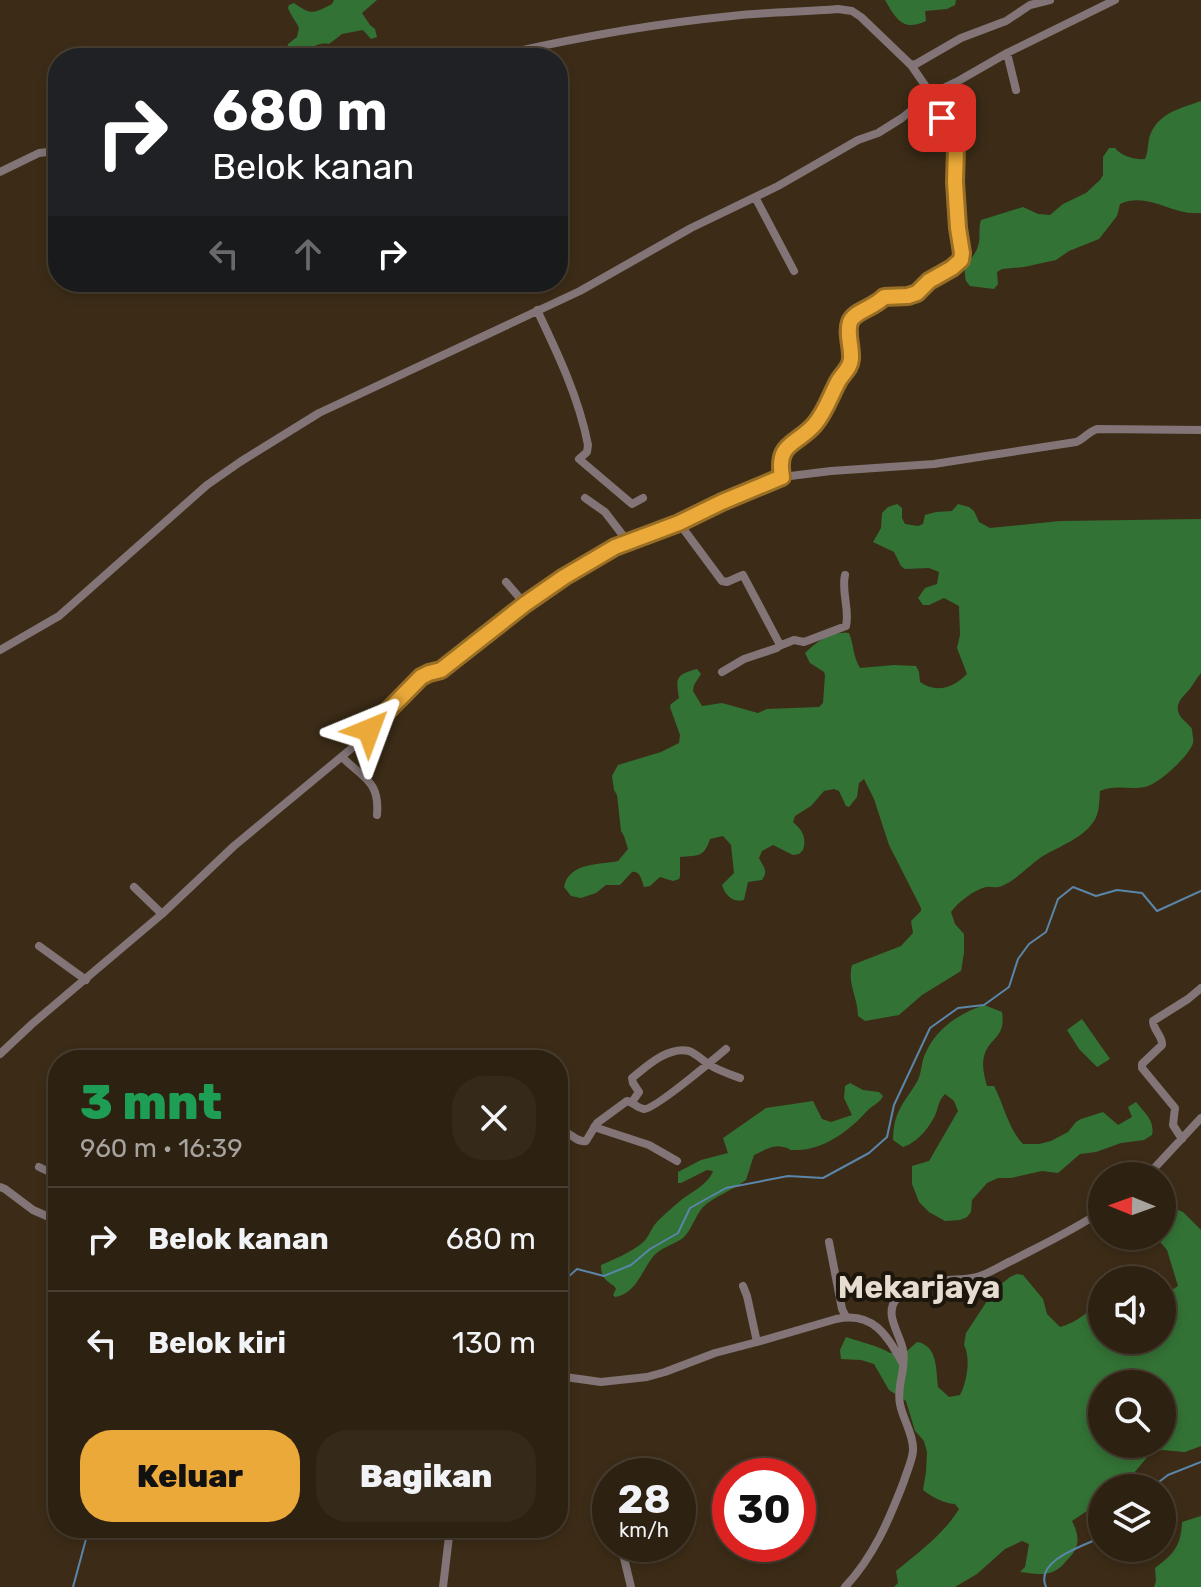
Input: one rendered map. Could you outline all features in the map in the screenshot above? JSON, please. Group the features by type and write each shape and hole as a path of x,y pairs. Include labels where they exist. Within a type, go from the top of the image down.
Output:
{"street":[{"path":"911,65 961,38 1006,21 1029,2 1050,0"},
{"path":"0,650 59,616 207,485 319,413 580,291 691,228 755,197 858,140 878,133 931,94 1093,5 1115,0"},
{"path":"533,48 719,18 838,9 852,11 861,17 911,65 931,94 955,140 961,260 929,281 917,293 884,297 851,319 852,351 848,369 817,422 783,452 780,464 782,477"},
{"path":"1007,53 1016,90"},
{"path":"0,172 39,153 48,152"},
{"path":"755,197 794,271"},
{"path":"537,310 570,383 582,419 588,445 587,452 579,459 628,502 632,504 643,498"},
{"path":"0,1054 162,914 234,846 342,757 421,677 450,665 525,604 615,547 679,523 782,477 981,458 1076,442 1097,429 1201,430"},
{"path":"585,498 605,512 628,542"},
{"path":"679,523 722,581 743,575 779,646"},
{"path":"722,672 744,659 794,640 804,642 846,626 845,575"},
{"path":"506,582 525,604"},
{"path":"342,757 374,786 377,815"},
{"path":"134,887 162,914"},
{"path":"39,946 86,980"},
{"path":"1182,1139 1173,1125 1175,1108 1142,1066 1162,1045 1153,1021 1201,988"},
{"path":"568,1134 584,1141 597,1123 627,1101 648,1109 726,1049"},
{"path":"632,1102 639,1092 632,1078 663,1055 685,1051 692,1053 740,1078"},
{"path":"1160,1162 1201,1118"},
{"path":"594,1127 649,1145 677,1161"},
{"path":"39,1167 48,1171"},
{"path":"0,1187 48,1217"},
{"path":"845,1587 880,1539 913,1450 899,1400 904,1365 902,1343 892,1316 893,1303 917,1284 936,1279 970,1279 985,1275 1068,1234 1088,1220"},
{"path":"829,1242 846,1317"},
{"path":"743,1286 757,1342"},
{"path":"568,1377 601,1382 647,1377 715,1353 846,1317 865,1318 871,1322 892,1345 904,1365"},
{"path":"443,1587 449,1538"},
{"path":"625,1562 631,1587"}],"green space":[{"path":"334,0 377,0 362,13 375,29 377,37 371,39 363,30 342,34 329,44 313,48 287,48 297,37 299,28 289,5 294,3 313,12 332,4"},
{"path":"885,0 956,0 955,5 947,9 925,11 926,21 911,25 901,22"},
{"path":"1201,101 1201,213 1180,211 1140,200 1130,201 1120,204 1117,216 1099,239 1056,260 1002,269 997,272 998,284 994,289 970,286 966,281 965,269 978,246 981,220 1023,207 1038,214 1050,215 1063,204 1086,193 1100,180 1103,157 1109,148 1115,148 1128,157 1145,159 1150,136 1160,120"},
{"path":"897,504 902,508 905,524 918,526 923,524 925,515 952,511 958,504 969,507 979,522 990,528 1060,521 1201,519 1201,673 1178,706 1180,716 1192,729 1193,739 1180,762 1151,785 1100,791 1096,818 1084,832 1043,856 1010,882 981,889 962,900 951,912 955,924 964,934 961,971 922,995 899,1015 865,1021 858,1016 851,978 852,965 901,946 913,933 911,921 921,908 889,845 864,779 859,783 857,797 849,807 839,791 834,789 824,791 811,806 795,816 793,822 804,838 803,850 793,855 773,845 762,851 759,858 765,869 764,877 748,882 744,900 730,897 722,885 734,873 731,845 723,836 710,839 700,854 680,857 680,876 673,881 660,877 644,887 639,874 632,872 620,885 606,885 596,893 581,898 571,896 564,887 567,879 578,869 618,861 628,849 621,831 612,776 618,765 679,743 680,735 670,707 679,698 678,682 684,673 697,669 701,674 693,691 702,706 722,703 758,713 767,709 819,707 823,703 825,675 810,663 805,653 825,638 849,633 860,668 916,666 920,682 933,688 951,685 967,674 957,648 959,606 944,598 923,605 918,598 925,588 937,584 939,572 929,568 905,569 894,552 873,542 881,528 882,513"},
{"path":"984,1005 1002,1012 1003,1020 1000,1032 984,1057 987,1086 994,1086 1010,1124 1023,1144 1051,1141 1068,1132 1081,1119 1103,1112 1118,1125 1132,1117 1128,1107 1136,1102 1151,1121 1153,1130 1152,1135 1144,1140 1080,1154 1058,1173 1042,1171 998,1178 987,1183 972,1200 971,1212 967,1217 945,1221 919,1202 912,1184 912,1166 929,1161 958,1111 954,1101 945,1094 927,1128 903,1147 893,1140 895,1122 917,1082 924,1056 937,1035 958,1017"},
{"path":"1082,1019 1110,1059 1097,1067 1079,1049 1067,1030"},
{"path":"850,1083 883,1096 852,1126 825,1143 790,1150 776,1146 754,1155 746,1180 703,1207 686,1235 655,1255 628,1292 613,1295 616,1289 604,1278 601,1265 641,1244 659,1220 703,1184 713,1171 707,1170 681,1183 678,1183 678,1172 701,1160 728,1153 723,1138 766,1108 813,1101 822,1119 831,1122 852,1115 844,1098 845,1086"},
{"path":"1176,1209 1201,1230 1201,1446 1185,1452 1176,1451 1176,1370 1088,1370 1088,1458 1147,1458 1133,1474 1088,1474 1088,1510 1072,1521 1077,1537 1071,1556 1048,1573 1020,1572 1025,1567 1029,1544 1022,1541 1005,1549 977,1574 955,1587 894,1587 898,1583 896,1571 938,1535 959,1509 955,1504 923,1490 927,1452 924,1441 915,1431 906,1401 889,1390 874,1364 841,1359 840,1350 846,1337 890,1353 907,1351 917,1342 924,1344 935,1360 938,1387 949,1397 960,1395 967,1370 966,1333 995,1289 1017,1274 1023,1275 1043,1299 1047,1314 1060,1327 1088,1312 1088,1354 1176,1354 1178,1286 1176,1266 1172,1266 1167,1250 1176,1250"},
{"path":"1201,1516 1201,1587 1154,1587 1155,1568 1162,1562 1176,1562 1182,1522"}],"waterway":[{"path":"568,1277 577,1269 604,1276 631,1265 650,1249 678,1233 690,1208 726,1188 788,1176 823,1178 869,1153 887,1137 894,1105 930,1028 958,1008 984,1005 1009,987 1018,959 1029,944 1046,932 1058,899 1073,887 1096,896 1117,890 1142,893 1157,911 1201,891"},
{"path":"1171,1474 1201,1462"},
{"path":"73,1587 86,1538"},
{"path":"1046,1587 1044,1577 1047,1569 1063,1555 1088,1543"}],"district":[{"name":"Mekarjaya","path":"919,1287"}],"route":[{"path":"369,730 421,677 450,665 525,604 564,577 615,547 679,523 782,477 780,464 783,452 817,422 848,369 852,351 851,319 884,297 917,293 929,281 961,260 955,140 942,118"}]}
